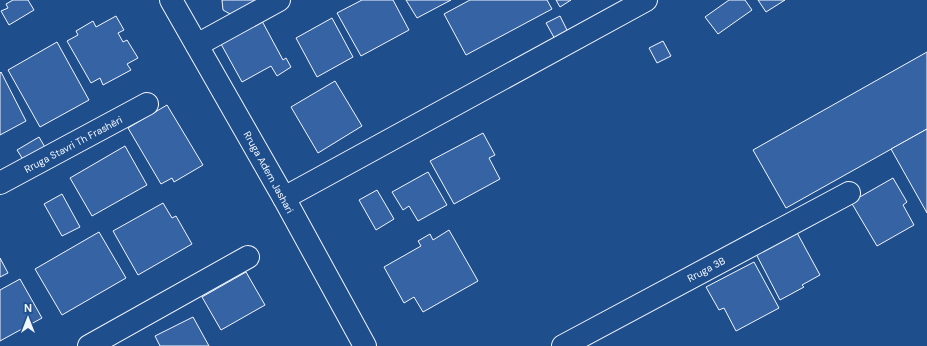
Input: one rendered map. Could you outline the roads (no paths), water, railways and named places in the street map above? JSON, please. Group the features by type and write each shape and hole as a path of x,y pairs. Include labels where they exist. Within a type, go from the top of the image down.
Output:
{"street":[{"name":"Rruga Adem Jashari","path":"171,0 284,198 365,346"},
{"path":"197,45 279,0"},
{"path":"284,198 646,0"},
{"name":"Rruga Stavri Th Frashëri","path":"0,183 147,104"},
{"name":"Rruga 3B","path":"563,346 849,193"},
{"path":"89,346 248,256"}]}
